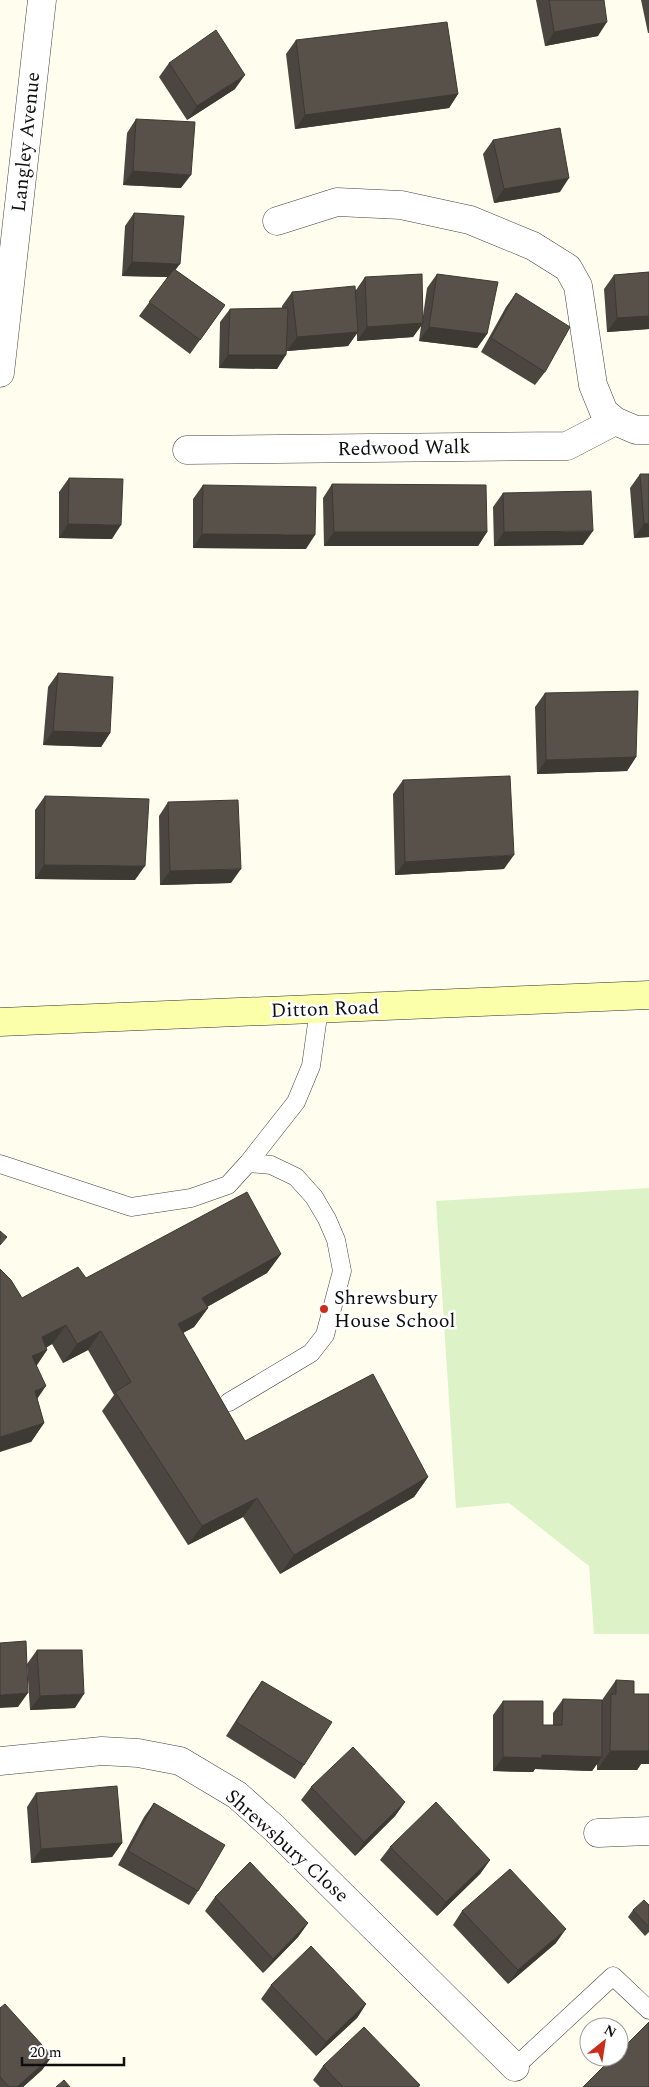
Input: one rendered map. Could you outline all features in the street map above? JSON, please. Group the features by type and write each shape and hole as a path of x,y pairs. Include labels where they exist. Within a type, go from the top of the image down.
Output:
{"street":[{"name":"Langley Avenue","path":"0,373 42,0"},
{"path":"278,221 337,202 401,204 470,220 533,246 568,268 578,286 593,385 604,412 615,421 636,430 649,430"},
{"name":"Redwood Walk","path":"187,450 567,446 615,421"},
{"name":"Ditton Road","path":"0,1022 649,995"},
{"name":"Shrewsbury Close","path":"0,1760 102,1751 138,1753 180,1761 229,1790 274,1828 515,2067"},
{"path":"598,1833 649,1831"}],"lane":[{"path":"0,1164 131,1206 191,1198 228,1185 248,1163 296,1102 311,1066 319,1009"},
{"path":"228,1402 311,1354 325,1335 342,1271 336,1240 327,1219 296,1177 271,1165 248,1163"},
{"path":"515,2067 613,1976 649,2010"}],"green space":[{"path":"649,1188 649,1634 594,1634 589,1566 509,1503 456,1508 436,1201"}],"building":[{"path":"549,0 604,0 607,22 554,32"},
{"path":"447,22 458,94 305,115 296,40"},
{"path":"216,30 245,75 197,106 169,63"},
{"path":"136,119 195,122 191,175 133,171"},
{"path":"560,128 569,178 504,189 493,140"},
{"path":"134,213 184,216 180,264 132,262"},
{"path":"174,269 225,305 200,340 149,302"},
{"path":"649,272 649,316 617,318 614,275"},
{"path":"422,274 423,323 367,327 365,277"},
{"path":"437,274 498,282 487,334 429,327"},
{"path":"355,286 358,332 297,337 292,292"},
{"path":"516,293 570,327 545,372 491,338"},
{"path":"288,308 286,355 228,355 230,309"},
{"path":"640,474 649,474 649,523 644,524"},
{"path":"69,478 123,479 121,525 68,524"},
{"path":"332,484 486,485 487,532 334,532"},
{"path":"203,485 316,487 315,535 202,534"},
{"path":"591,491 593,531 504,532 503,493"},
{"path":"58,673 113,677 110,733 53,731"},
{"path":"638,691 636,757 546,760 545,693"},
{"path":"510,776 514,855 405,862 403,780"},
{"path":"45,796 149,799 145,866 44,865"},
{"path":"238,800 241,869 170,871 168,802"},
{"path":"247,1192 281,1254 202,1298 208,1308 178,1324 245,1441 373,1374 428,1477 294,1555 257,1498 202,1526 115,1392 131,1382 101,1331 77,1344 66,1325 42,1337 47,1350 32,1356 46,1386 35,1391 44,1423 0,1437 0,1269 11,1280 22,1298 78,1267 86,1278"},
{"path":"0,1231 7,1237 0,1245"},
{"path":"26,1641 28,1693 0,1695 0,1643"},
{"path":"37,1650 82,1650 84,1694 40,1696"},
{"path":"616,1680 634,1681 634,1694 649,1694 649,1751 610,1751 611,1694 616,1694"},
{"path":"262,1681 332,1722 304,1765 236,1722"},
{"path":"563,1699 602,1700 602,1757 542,1755 542,1758 503,1757 503,1701 543,1701 543,1725 562,1725"},
{"path":"353,1747 405,1802 364,1842 311,1787"},
{"path":"117,1786 122,1843 41,1849 36,1793"},
{"path":"436,1802 490,1860 446,1902 390,1847"},
{"path":"154,1803 225,1845 198,1891 128,1851"},
{"path":"250,1862 308,1923 273,1959 215,1897"},
{"path":"510,1869 566,1929 518,1970 462,1911"},
{"path":"644,1900 649,1905 649,1927 633,1910"},
{"path":"311,1946 366,2004 326,2042 271,1985"},
{"path":"5,2004 52,2056 17,2087 9,2087 0,2077 0,2008"},
{"path":"649,2022 649,2087 583,2087 603,2067 629,2067 629,2042"},
{"path":"364,2027 420,2085 418,2087 343,2087 323,2066"},
{"path":"64,2080 70,2087 56,2087"}],"place":[{"name":"Shrewsbury House School","path":"324,1309"}]}
